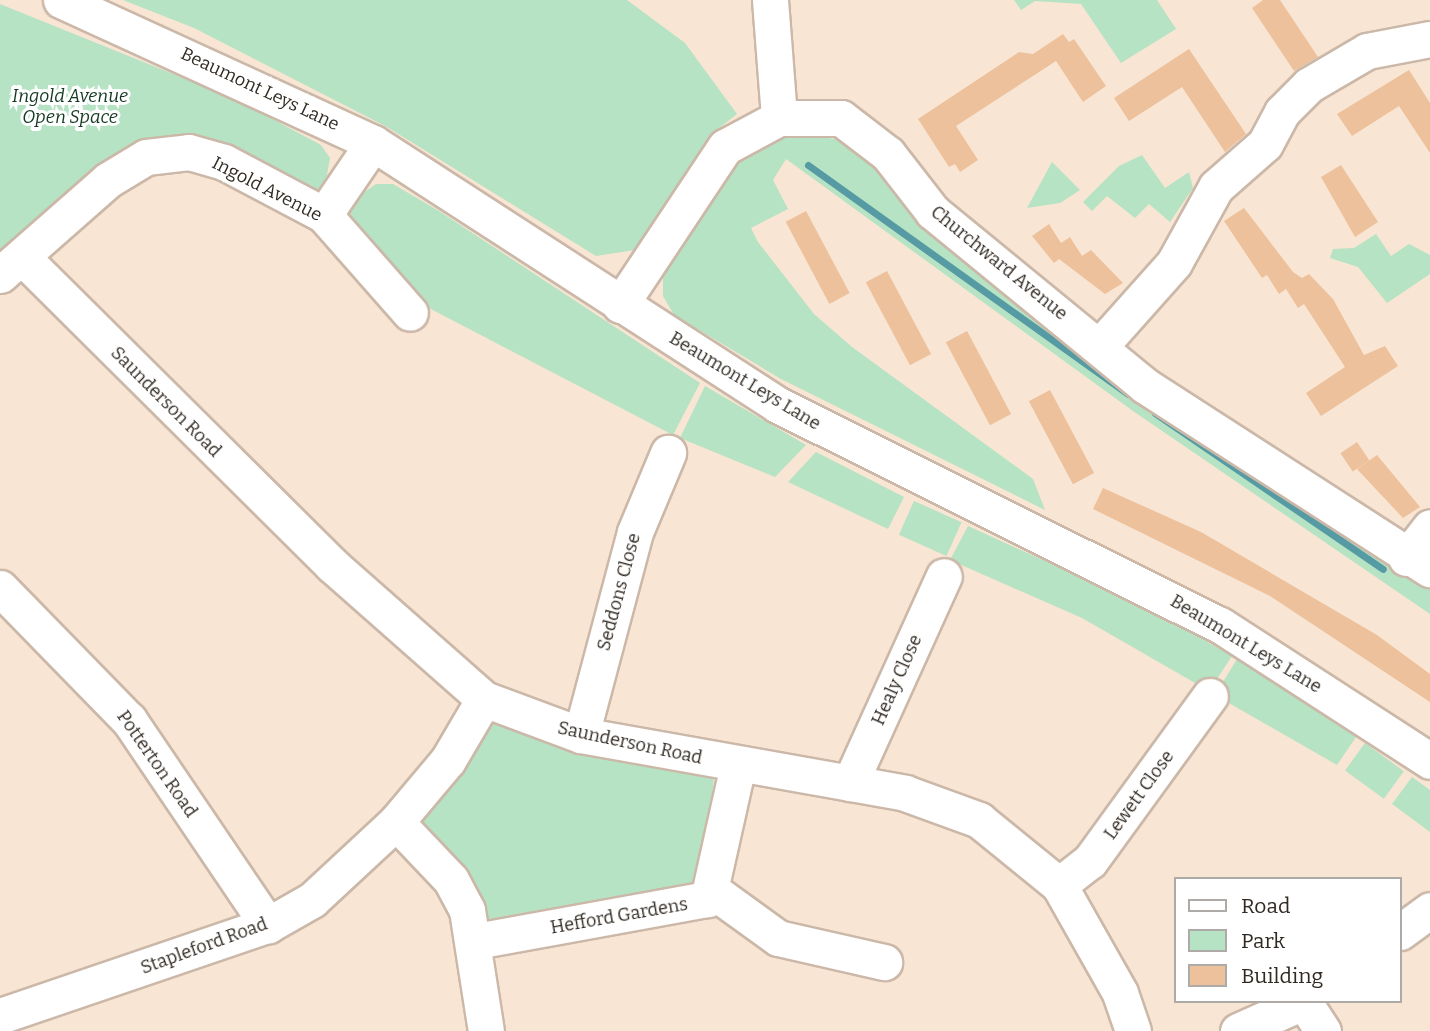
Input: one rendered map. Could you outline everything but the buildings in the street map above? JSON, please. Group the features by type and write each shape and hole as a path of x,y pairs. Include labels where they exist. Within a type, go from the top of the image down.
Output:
{"street":[{"name":"Beaumont Leys Lane","path":"61,0 373,143 778,405 1220,625 1430,761"},
{"path":"770,0 779,118"},
{"path":"1101,345 1174,263 1216,187 1265,144 1282,112 1309,85 1367,51 1430,39"},
{"name":"Churchward Avenue","path":"620,305 725,147 779,118 841,118 868,135 933,212 1101,345 1144,385 1418,564"},
{"path":"324,215 373,143"},
{"name":"Ingold Avenue","path":"11,266 108,180 146,157 189,152 224,162 324,215 410,313"},
{"name":"Saunderson Road","path":"11,266 332,565 484,699 582,736 905,793 979,820 1059,885 1120,993 1133,1031"},
{"name":"Seddons Close","path":"582,736 635,532 668,453"},
{"path":"1418,564 1430,527"},
{"name":"Healy Close","path":"850,783 944,576"},
{"name":"Potterton Road","path":"0,588 129,720 268,925"},
{"name":"Lewett Close","path":"1059,885 1090,861 1210,696"},
{"name":"Stapleford Road","path":"0,1016 268,925 312,900 396,822 448,760 484,699"},
{"path":"738,765 713,891 778,938 884,962"},
{"path":"396,822 451,880 476,941 486,1031"},
{"name":"Hefford Gardens","path":"476,941 698,902 713,891"},
{"path":"1402,930 1430,909"},
{"path":"1238,1031 1300,1003"},
{"path":"1305,1003 1323,1031"}],"green space":[{"path":"123,0 627,0 685,43 737,114 709,136 635,250 596,256 387,127 194,28"},
{"path":"1014,0 1157,0 1176,29 1121,63 1081,4 1035,1 1021,10"},
{"name":"Ingold Avenue Open Space","path":"0,4 235,99 321,145 330,158 325,186 313,192 190,140 0,260"},
{"path":"805,134 846,141 882,162 1430,584 1430,614 1133,411 786,159 773,180 788,209 751,228 758,242 814,314 852,347 1033,479 1045,510 781,379 674,315 663,296 663,271 735,159 780,136"},
{"path":"1142,155 1165,188 1189,172 1193,188 1170,222 1149,204 1135,218 1107,196 1092,211 1083,202 1119,166"},
{"path":"1052,162 1080,190 1060,203 1027,208"},
{"path":"376,184 393,184 439,211 700,383 673,435 427,307 347,219 353,200"},
{"path":"1376,234 1391,256 1409,244 1430,255 1430,274 1387,303 1358,267 1330,258 1333,249 1354,248"},
{"path":"705,386 806,445 775,477 680,438"},
{"path":"816,452 904,497 888,529 788,482"},
{"path":"914,501 962,522 946,556 899,535"},
{"path":"968,526 1144,606 1232,656 1209,691 1082,618 950,560"},
{"path":"1237,659 1356,737 1337,765 1215,695"},
{"path":"489,722 577,749 714,777 701,898 486,923 421,819"},
{"path":"1365,743 1404,771 1384,799 1345,771"},
{"path":"1412,777 1430,790 1430,832 1392,804"}],"waterway":[{"path":"808,165 1128,394"},
{"path":"1155,413 1383,569"}]}
